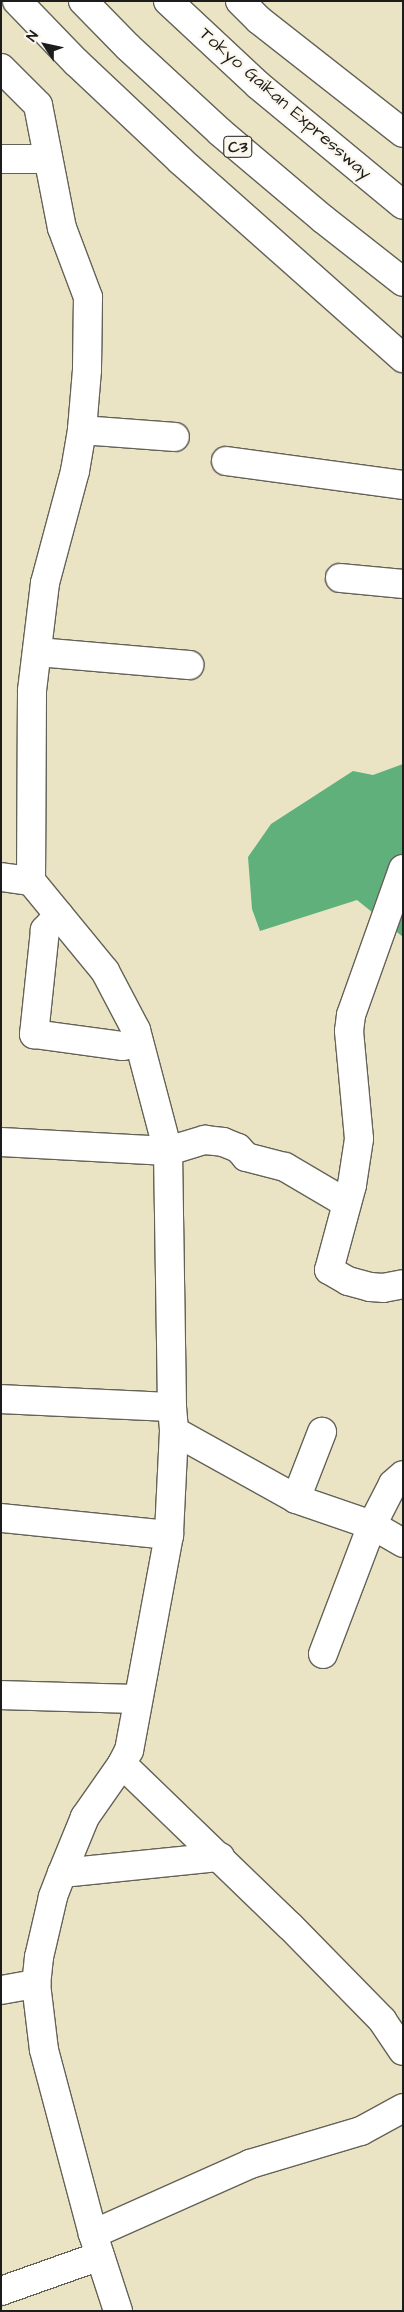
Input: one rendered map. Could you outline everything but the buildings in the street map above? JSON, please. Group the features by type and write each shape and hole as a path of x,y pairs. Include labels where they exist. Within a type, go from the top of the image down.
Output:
{"main road":[{"path":"17,1 76,62 181,161 403,358"},
{"name":"C3","path":"83,1 128,47 220,132 323,219 403,282"},
{"name":"Tokyo Gaikan Expressway","path":"168,1 258,85 403,205"},
{"path":"240,1 259,20 403,133"},
{"path":"1,68 38,105 62,228 88,298 82,430 75,471 45,584 32,691 30,759 31,881 105,971 136,1030 168,1151 173,1419 169,1535 129,1750 122,1764 85,1817 62,1873 53,1897 39,1957 36,1984 44,2050 96,2245 118,2311"},
{"path":"1,159 48,159"},
{"path":"82,430 175,436"},
{"path":"226,461 403,485"},
{"path":"340,578 403,584"},
{"path":"37,652 189,665"},
{"path":"403,869 351,1015 349,1031 359,1139 352,1185 330,1270 348,1281 370,1287 383,1288 403,1284"},
{"path":"1,877 31,881"},
{"path":"59,915 45,930 34,1034 123,1046 139,1042"},
{"path":"1,1142 168,1151 205,1140 223,1142 238,1148 246,1157 285,1168 346,1203"},
{"path":"1,1399 173,1419 296,1499 372,1525 403,1543"},
{"path":"296,1499 322,1432"},
{"path":"323,1654 372,1525 393,1484 403,1475"},
{"path":"1,1518 169,1535"},
{"path":"1,1696 138,1699"},
{"path":"122,1764 220,1857 382,2020 403,2051"},
{"path":"62,1873 220,1857"},
{"path":"1,1990 36,1984"},
{"path":"1,2291 96,2245 250,2164 360,2131 403,2108"}],"green space":[{"path":"403,764 403,937 357,900 260,931 252,909 248,857 271,824 353,771 373,775"}]}
